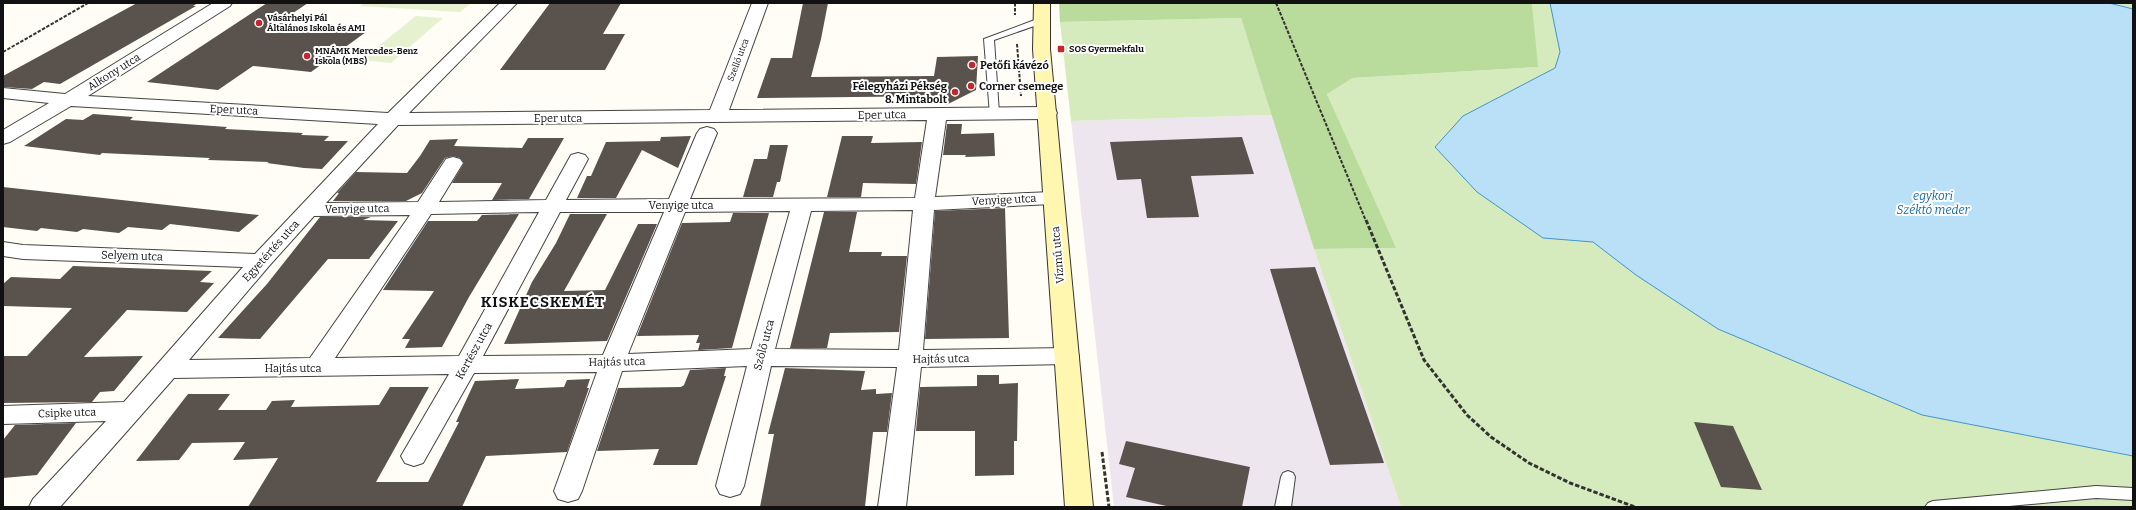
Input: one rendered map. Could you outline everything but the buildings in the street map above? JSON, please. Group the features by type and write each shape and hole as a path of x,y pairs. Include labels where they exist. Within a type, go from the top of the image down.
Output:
{"main road":[{"name":"Vízmű utca","path":"1041,12 1052,198 1079,507"}],"street":[{"name":"Alkony utca","path":"3,138 68,100 224,3"},
{"name":"Egyetértés utca","path":"43,507 131,411 261,261 393,119 477,33 509,3"},
{"name":"Szellő utca","path":"568,491 612,363 677,205 712,125 760,3"},
{"name":"Eper utca","path":"3,93 68,100 241,106 393,119 712,125 937,115 1048,113"},
{"path":"892,507 910,359 924,204 937,115"},
{"name":"Kertész utca","path":"414,456 467,364 578,159"},
{"path":"316,368 425,208 453,163"},
{"name":"Venyige utca","path":"309,210 552,206 924,204 1052,198"},
{"name":"Szőlő utca","path":"730,486 761,357 802,205"},
{"name":"Selyem utca","path":"3,249 24,252 261,261"},
{"name":"Hajtás utca","path":"167,369 612,363 761,357 910,359 1067,356"},
{"name":"Csipke utca","path":"3,415 131,411"}],"lane":[{"path":"994,113 989,39 1041,12"},
{"path":"1283,507 1288,477"},
{"path":"1933,507 2096,492 2133,494"}],"path":[{"path":"3,52 88,3"},
{"path":"1276,3 1424,360 1449,394 1473,422 1496,442 1528,463 1565,481 1635,507"}],"shaded area":[{"path":"1273,115 1314,249 1401,507 1114,507 1071,121"}],"green space":[{"path":"364,3 471,3 460,12 360,6"},
{"path":"1059,3 1532,3 1538,67 1353,78 1327,94 1396,248 1314,249 1241,18 1060,22"},
{"path":"1532,3 2133,3 2133,507 1401,507 1314,249 1395,248 1327,94 1353,78 1537,67"},
{"path":"416,16 443,18 391,63 361,60"},
{"path":"1241,18 1273,115 1071,121 1060,22"}],"water":[{"name":"egykori Széktó meder","path":"1550,3 2109,3 2133,9 2133,456 1922,415 1718,329 1636,275 1593,242 1543,238 1477,192 1435,147 1463,116 1555,68 1560,52"}],"place":[{"name":"Vásárhelyi Pál Általános Iskola és AMI","path":"259,23"},
{"name":"SOS Gyermekfalu","path":"1061,49"},
{"name":"MNÁMK Mercedes-Benz Iskola (MBS)","path":"307,56"},
{"name":"Petőfi kávézó","path":"972,65"},
{"name":"Corner csemege","path":"971,86"},
{"name":"Félegyházi Pékség 8. Mintabolt","path":"955,92"}],"district":[{"name":"KISKECSKEMÉT","path":"543,302"}]}
